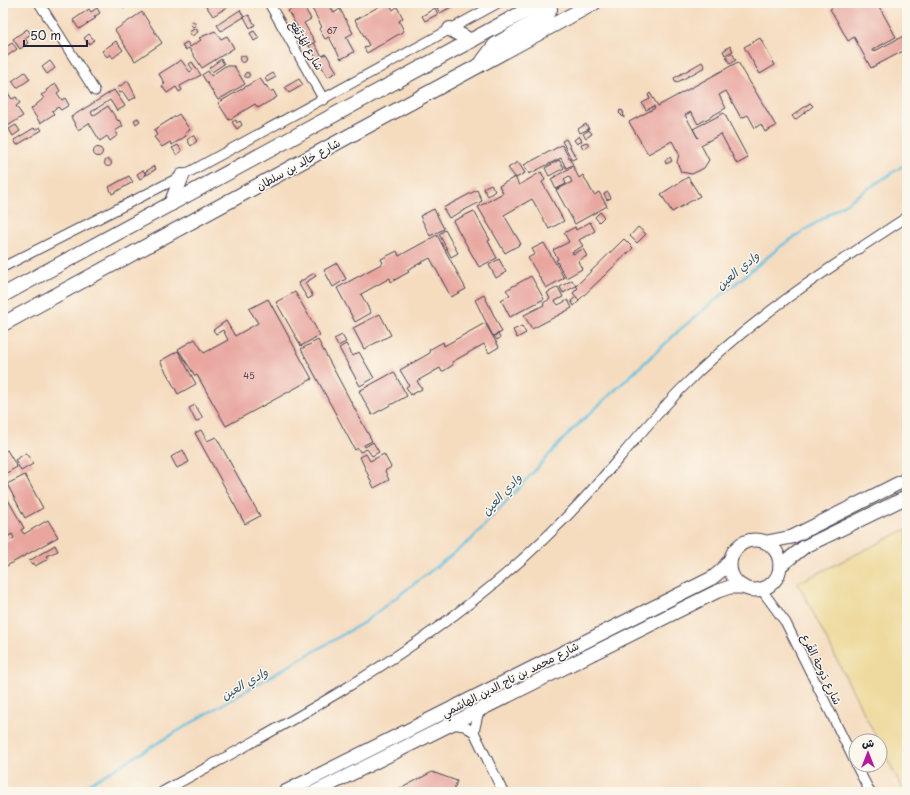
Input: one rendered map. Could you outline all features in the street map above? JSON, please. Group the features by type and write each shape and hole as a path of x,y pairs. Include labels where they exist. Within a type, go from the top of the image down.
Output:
{"main road":[{"path":"3,295 540,3"},
{"path":"481,65 495,45 547,14 550,9 548,3"},
{"name":"شارع خالِد بن سلطان","path":"3,324 594,3"},
{"path":"450,29 471,40"},
{"path":"171,204 182,176"}],"street":[{"path":"39,3 95,91"},
{"name":"شارع المُرْتَفِع","path":"269,3 324,100"},
{"path":"3,267 182,176 324,100 498,3"},
{"path":"162,792 242,748 355,681 418,641 489,588 540,542 588,494 633,441 681,389 726,346 828,269 907,217"},
{"path":"3,285 18,287"},
{"path":"767,542 792,537 907,479"},
{"path":"780,566 776,550 767,542 756,539 744,542 735,549 730,560 731,572 737,583 742,587 755,590 767,587 776,578 780,566 804,547 907,497"},
{"name":"شارع محمد بن تاج الدين الهاشمي","path":"285,792 712,578 722,570 730,560"},
{"name":"شارع محمد بن تاج الدين الهاشمي","path":"315,792 718,591 730,587 742,587"},
{"name":"شارع دَوحة الفَرع","path":"761,589 786,623 848,749"},
{"path":"474,732 479,710"},
{"path":"452,724 464,726 474,732 503,792"},
{"name":"شارع دَوحة الفَرع","path":"860,773 870,792"}],"sand":[{"path":"907,529 907,792 904,792 888,761 888,733 874,733 798,583"}],"building":[{"path":"121,3 131,3 124,8"},
{"path":"204,3 234,3 213,16"},
{"path":"302,3 311,19 304,23 315,42 308,46 288,11"},
{"path":"309,3 328,3 334,13 340,9 353,33 346,37 354,52 341,59 329,37 325,39 319,29 322,27"},
{"path":"385,3 389,3 393,10 397,7 403,18 399,21 404,31 367,53 364,48 369,45 355,20"},
{"path":"446,3 451,3 453,6 440,13 437,8"},
{"path":"835,3 877,3 896,37 872,50 873,52 907,34 907,49 871,68 854,37 848,41 830,9 837,5"},
{"path":"97,8 100,13 94,17 96,18 79,29 73,20 89,9 91,12"},
{"path":"435,8 438,14 425,21 422,16"},
{"path":"240,10 244,17 221,31 217,25"},
{"path":"142,12 162,43 135,61 115,30"},
{"path":"249,15 255,25 250,28 244,17"},
{"path":"193,21 196,25 193,27 190,24"},
{"path":"196,28 198,32 192,36 189,32"},
{"path":"27,29 31,34 25,38 28,43 20,49 13,39"},
{"path":"215,31 221,39 227,36 234,48 202,68 189,48 185,50 182,45 187,42 190,47 201,40 199,38"},
{"path":"254,31 259,38 254,41 250,33"},
{"path":"89,34 94,40 89,44 84,38"},
{"path":"760,38 775,65 760,74 744,47"},
{"path":"116,41 123,50 113,58 110,54 107,57 102,51"},
{"path":"12,43 17,49 3,59 3,49"},
{"path":"314,43 322,56 326,54 337,72 328,77 309,46"},
{"path":"730,46 733,51 725,55 723,51"},
{"path":"732,53 736,60 730,64 726,57"},
{"path":"243,56 246,59 243,62 240,59"},
{"path":"221,59 224,64 212,72 209,68"},
{"path":"181,60 190,72 193,70 189,64 192,62 201,75 180,86 182,90 179,92 176,87 167,93 162,86 165,84 159,74"},
{"path":"50,61 55,68 47,74 42,67"},
{"path":"702,62 705,67 676,83 674,78"},
{"path":"738,62 776,126 765,132 761,124 755,128 748,115 741,118 726,91 719,95 726,108 698,124 691,112 685,115 698,138 693,129 724,113 748,158 737,164 721,134 701,145 709,160 704,168 692,174 681,172 677,162 679,154 672,141 648,154 629,122 655,108 654,106 646,110 642,103 650,99 648,95 650,93 658,106"},
{"path":"225,66 234,66 245,84 218,100 202,75 208,71 211,76"},
{"path":"25,72 30,79 17,88 12,81"},
{"path":"247,72 250,75 247,78 244,75"},
{"path":"273,73 276,77 267,82 265,78"},
{"path":"260,78 270,92 273,90 277,97 258,108 255,104 229,120 218,103"},
{"path":"299,79 303,85 289,93 285,87"},
{"path":"128,81 136,97 129,101 123,92 120,93 117,88"},
{"path":"56,84 60,91 57,93 62,100 65,98 69,105 61,110 58,107 52,111 54,114 40,123 31,109 44,98 41,95 47,92 46,90"},
{"path":"3,86 12,99 16,97 20,103 16,106 23,116 8,126 3,119"},
{"path":"114,90 125,106 117,111 110,100 91,112 93,116 108,106 123,126 115,131 118,135 110,141 107,136 100,141 89,123 78,130 71,117"},
{"path":"810,103 813,106 795,120 792,116"},
{"path":"620,110 623,111 624,118 619,113"},
{"path":"179,114 190,130 185,133 186,136 172,145 170,142 162,147 154,137 157,135 154,130"},
{"path":"138,118 140,121 136,124 134,120"},
{"path":"236,120 237,123 240,121 242,125 237,129 232,122"},
{"path":"586,124 589,129 580,133 578,129"},
{"path":"16,125 20,131 13,136 9,129"},
{"path":"40,127 42,130 17,145 14,140 34,128 35,130"},
{"path":"589,130 592,134 586,138 583,134"},
{"path":"193,135 197,141 191,146 187,140"},
{"path":"579,136 582,141 577,144 574,140"},
{"path":"566,139 576,158 572,160 562,141"},
{"path":"587,142 589,146 583,149 581,144"},
{"path":"178,145 182,151 177,155 172,148"},
{"path":"562,145 573,165 566,168 561,158 529,174 524,165"},
{"path":"96,148 100,148 102,152 100,156 96,156 94,154 94,150"},
{"path":"670,157 672,161 666,164 665,160"},
{"path":"108,159 111,160 111,166 108,167 105,166 104,163 105,160"},
{"path":"559,160 564,168 549,176 545,168"},
{"path":"518,162 525,173 516,178 508,168"},
{"path":"154,166 156,169 147,175 145,172"},
{"path":"573,166 579,178 583,175 594,195 599,192 607,206 575,224 556,190 572,182 569,176 564,179 566,184 556,189 551,179"},
{"path":"143,170 146,175 140,179 137,174"},
{"path":"541,172 545,180 542,182 564,221 549,229 532,199 504,215 521,244 505,253 478,207 503,193 499,186 515,177 519,185"},
{"path":"129,176 133,182 112,194 109,187"},
{"path":"688,177 700,196 672,212 661,194"},
{"path":"491,184 495,191 488,196 483,188"},
{"path":"477,190 482,201 449,218 443,208"},
{"path":"608,192 611,198 607,200 604,194"},
{"path":"434,209 444,229 430,236 420,216"},
{"path":"474,211 490,240 488,241 497,258 479,267 453,221"},
{"path":"600,212 604,217 599,222 595,217"},
{"path":"590,222 595,231 579,240 583,246 572,252 573,254 583,249 587,256 578,261 582,269 566,278 556,260 558,259 553,250 569,242 564,233 575,227 576,230"},
{"path":"638,227 646,234 637,243 630,236"},
{"path":"445,230 458,253 451,257 439,234"},
{"path":"437,235 466,289 451,297 430,258 407,270 409,272 391,282 390,278 361,294 371,313 355,322 337,288 383,263 381,259 397,251 399,256"},
{"path":"624,239 633,248 579,300 573,293 578,288 576,286"},
{"path":"544,243 564,278 546,288 528,258 535,254 532,249"},
{"path":"499,259 506,272 496,278 489,265"},
{"path":"337,263 346,279 333,287 324,270"},
{"path":"314,273 316,276 305,283 313,296 308,299 298,283"},
{"path":"531,276 544,299 510,317 501,300 510,295 506,290"},
{"path":"572,280 576,286 563,293 560,287"},
{"path":"558,287 563,297 555,301 558,305 568,300 572,308 532,329 524,315 544,305 543,303 550,299 547,293"},
{"path":"295,292 320,335 301,346 276,302"},
{"path":"484,295 502,332 493,336 475,300"},
{"path":"576,297 579,301 574,306 571,301"},
{"path":"268,299 312,379 226,426 197,375 195,376 178,349 195,339 204,353 228,340 223,330 216,334 213,330 226,321 235,336 258,323 249,309"},
{"path":"380,314 391,335 364,349 353,328"},
{"path":"485,323 499,347 489,353 484,344 452,362 453,365 442,372 440,368 417,381 422,389 411,395 406,387 409,385 400,370 430,353 429,350 443,342 444,346"},
{"path":"522,326 526,333 517,338 513,330"},
{"path":"498,334 500,338 497,340 494,336"},
{"path":"342,335 346,342 338,346 334,339"},
{"path":"318,340 372,441 364,445 365,447 373,442 379,452 372,456 367,449 360,452 358,448 355,450 301,349"},
{"path":"346,344 353,356 359,352 374,378 360,386 339,348"},
{"path":"178,351 196,384 178,394 160,361"},
{"path":"394,372 407,396 372,415 359,391"},
{"path":"195,405 203,418 196,422 189,408"},
{"path":"201,430 207,441 216,437 260,516 245,524 195,433"},
{"path":"7,450 17,467 3,475 3,452"},
{"path":"183,450 189,462 177,468 171,457"},
{"path":"26,453 33,464 21,471 15,460"},
{"path":"366,454 370,461 384,454 391,467 385,471 389,480 374,488 360,457"},
{"path":"25,475 43,508 25,518 7,484"},
{"path":"3,491 24,528 21,530 24,534 48,520 58,537 3,568 3,544 14,538 12,534 7,537 3,530"},
{"path":"55,545 58,551 46,556 48,559 35,566 34,563 31,564 29,561"},
{"path":"432,772 457,781 453,792 394,792"}],"waterway":[{"name":"وادي العين","path":"76,792 223,704 363,623 471,540 570,432 683,327 781,246 907,163"}]}
